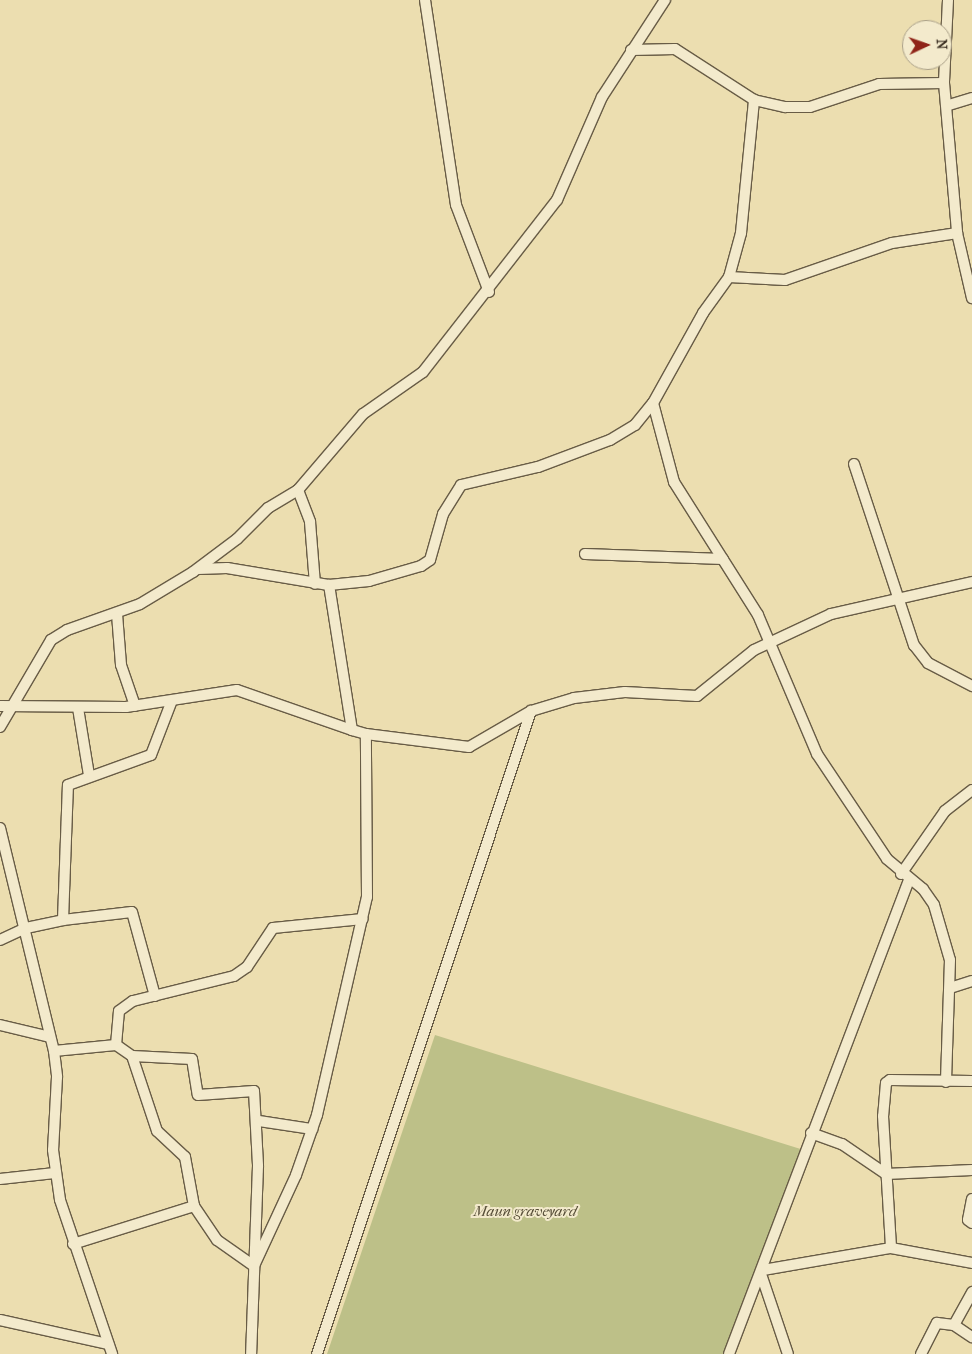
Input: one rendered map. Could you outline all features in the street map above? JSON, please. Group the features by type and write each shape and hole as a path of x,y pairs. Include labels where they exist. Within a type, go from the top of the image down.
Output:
{"street":[{"path":"425,0 456,206 489,292"},
{"path":"0,726 52,640 67,630 117,614 198,569 237,540 268,508 298,490 343,432 423,372 489,292 557,200 602,97 665,0"},
{"path":"948,0 944,83 949,106 957,233 971,293"},
{"path":"631,50 676,49 754,100 810,107 879,84 944,83"},
{"path":"949,106 972,98"},
{"path":"198,569 227,568 329,585 369,581 421,566 430,560 443,514 461,485 470,479 516,474 610,440 635,425 653,403 703,314 729,277 741,233 754,100"},
{"path":"729,277 785,280 892,243 957,233"},
{"path":"653,403 666,465 771,644 816,754 849,810 905,877 923,889 944,931 950,988 946,1082"},
{"path":"854,464 896,598 914,645 928,663 972,686"},
{"path":"298,490 310,522 315,584"},
{"path":"585,554 722,559"},
{"path":"0,706 78,708 135,706 171,703 237,690 366,734 469,747 531,711 608,693 698,696 733,663 831,614 972,582"},
{"path":"329,585 352,730"},
{"path":"117,614 120,665 135,706"},
{"path":"63,920 68,785 89,775 151,755 171,703"},
{"path":"78,708 89,775"},
{"path":"316,1354 531,711"},
{"path":"254,1266 312,1129 363,919 369,869 366,734"},
{"path":"730,1354 762,1272 905,877 945,811 972,790"},
{"path":"0,832 26,928 54,1051 55,1173 73,1244 110,1349"},
{"path":"0,940 26,928 63,920 132,912 155,996"},
{"path":"116,1044 119,1011 133,1001 234,976 247,967 274,928 363,919"},
{"path":"950,988 972,982"},
{"path":"0,1025 50,1037"},
{"path":"54,1051 116,1044 132,1056 192,1059 198,1095 252,1089 258,1121 251,1354"},
{"path":"132,1056 157,1131 185,1157 194,1206 218,1240 254,1266"},
{"path":"891,1248 886,1174 886,1083 900,1079 946,1082 972,1081"},
{"path":"258,1121 312,1129"},
{"path":"811,1133 842,1144 886,1174 972,1170"},
{"path":"0,1180 55,1173"},
{"path":"972,1199 968,1220 972,1223"},
{"path":"73,1244 194,1206"},
{"path":"762,1272 891,1248 972,1263"},
{"path":"762,1272 788,1354"},
{"path":"954,1325 972,1292"},
{"path":"0,1321 110,1349"},
{"path":"921,1354 937,1323 954,1325 972,1337"}],"green space":[{"name":"Maun graveyard","path":"435,1035 807,1151 727,1354 327,1354"}]}
